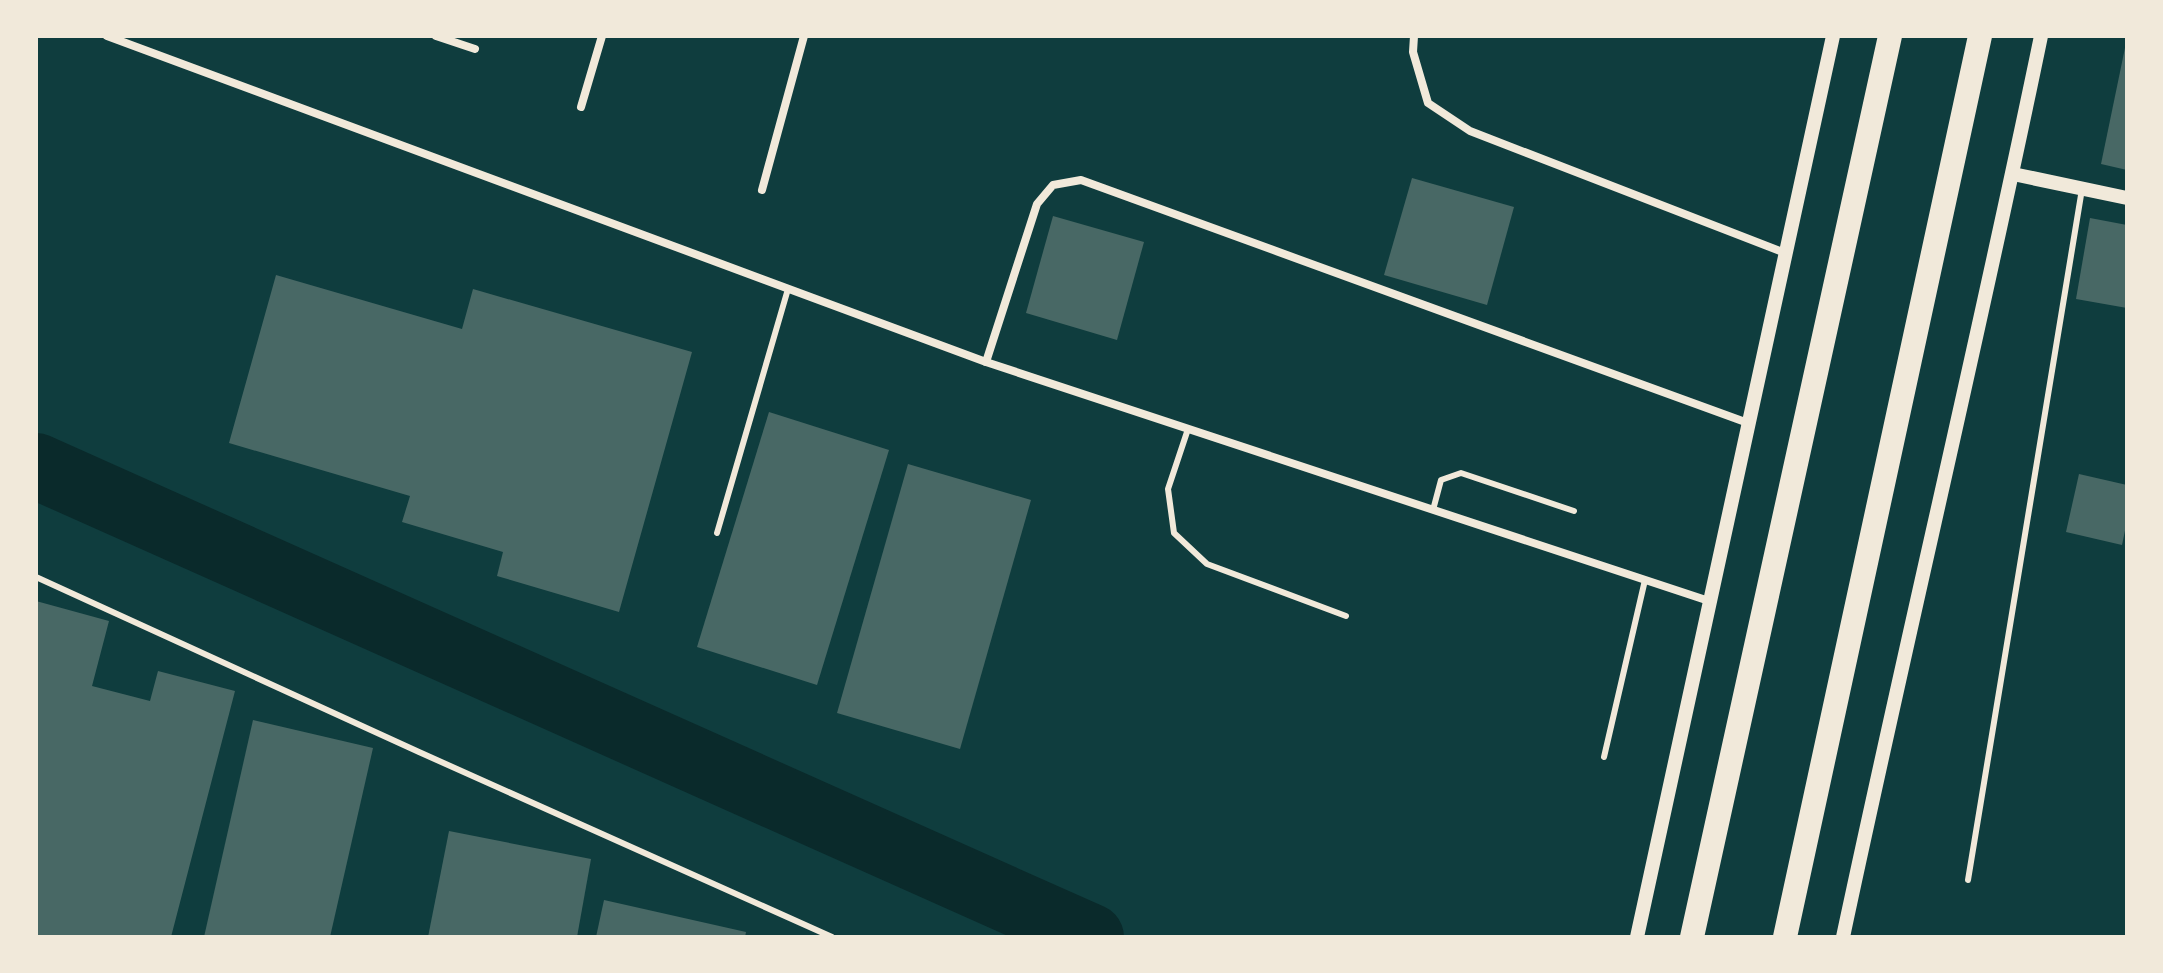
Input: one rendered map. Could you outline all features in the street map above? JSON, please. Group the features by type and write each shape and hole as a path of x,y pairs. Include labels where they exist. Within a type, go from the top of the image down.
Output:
{"highway":[{"path":"1692,937 1890,36"},
{"path":"1785,937 1980,36"}],"street":[{"path":"107,36 986,362 1709,601"},
{"path":"436,36 475,49"},
{"path":"581,107 602,36"},
{"path":"762,190 804,36"},
{"path":"1414,36 1413,52 1428,103 1470,131 1785,253"},
{"path":"1637,937 1833,36"},
{"path":"1843,937 2041,36"},
{"path":"2013,174 2127,198"},
{"path":"986,362 1037,204 1053,185 1081,180 1748,423"}],"lane":[{"path":"1968,880 2082,189"},
{"path":"717,533 788,289"},
{"path":"1188,429 1168,489 1174,533 1207,564 1346,616"},
{"path":"1433,510 1441,480 1461,473 1574,511"},
{"path":"36,577 832,937"},
{"path":"1604,757 1645,580"}],"building":[{"path":"2127,43 2127,170 2101,164"},
{"path":"1412,178 1514,207 1487,305 1384,275"},
{"path":"1053,216 1144,242 1117,340 1026,313"},
{"path":"2090,218 2127,225 2127,308 2076,299"},
{"path":"276,275 462,329 473,289 692,352 619,612 497,576 503,552 402,522 410,496 229,443"},
{"path":"769,412 889,450 817,685 697,647"},
{"path":"908,464 1031,500 960,749 837,713"},
{"path":"2079,474 2127,485 2127,521 2122,545 2066,532"},
{"path":"36,601 109,621 92,686 150,701 158,671 235,691 171,937 36,937"},
{"path":"253,720 373,748 330,937 204,937"},
{"path":"449,831 591,859 577,937 428,937"},
{"path":"604,900 746,932 745,937 596,937"}],"waterway":[{"path":"36,466 1091,937"}]}
